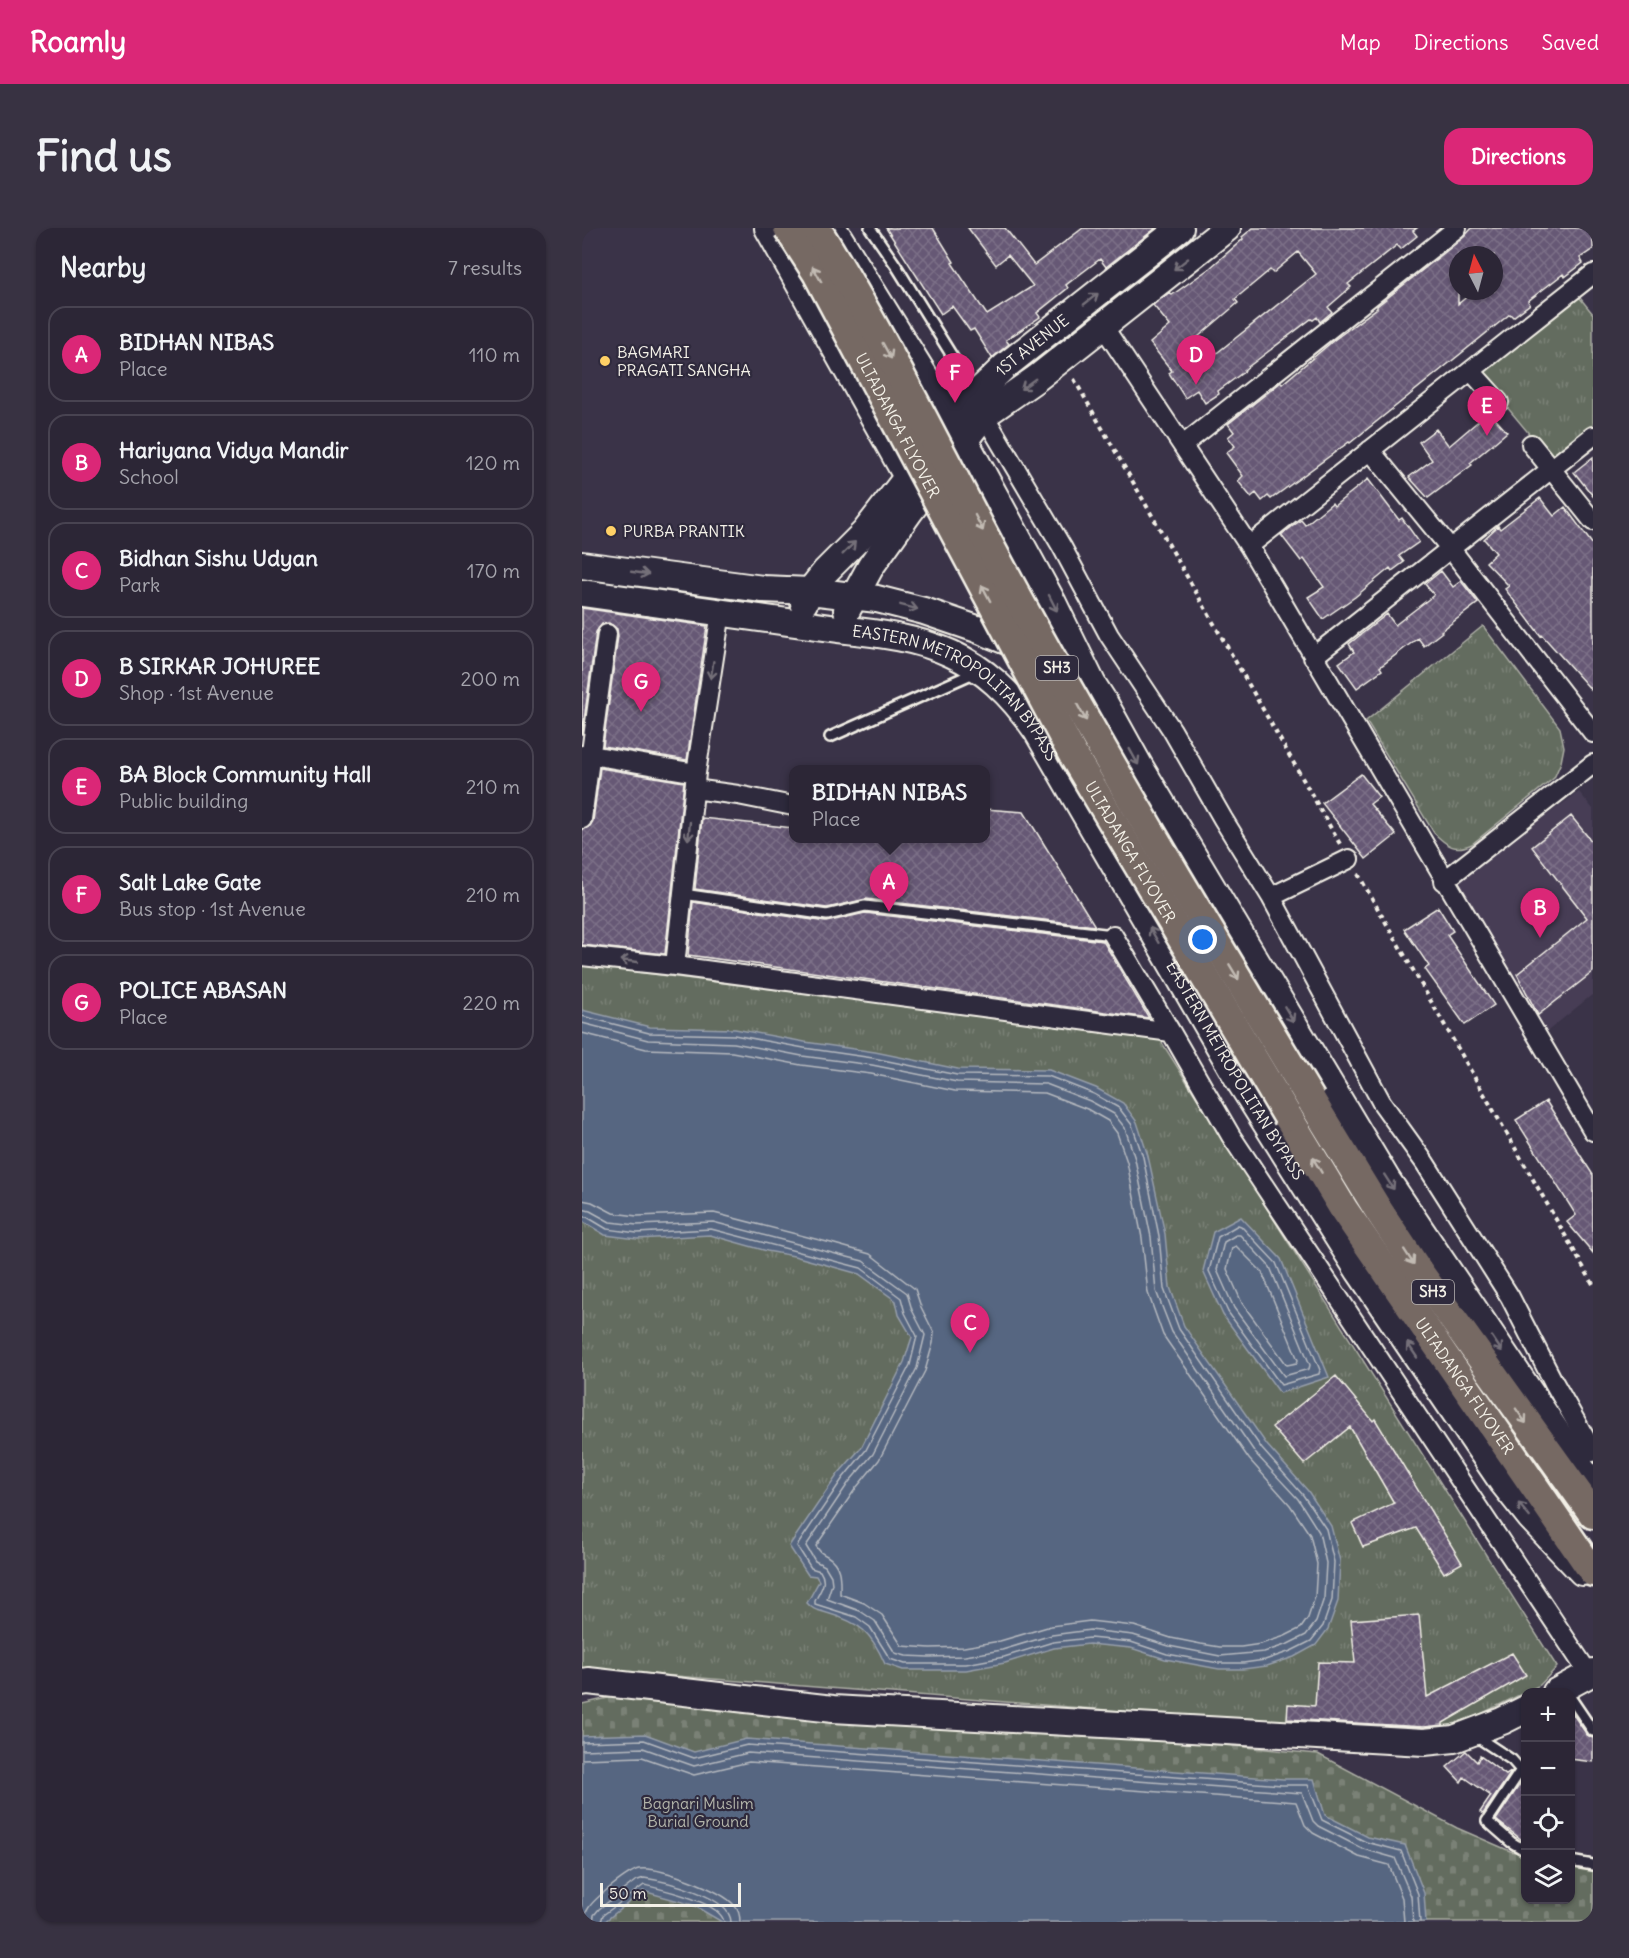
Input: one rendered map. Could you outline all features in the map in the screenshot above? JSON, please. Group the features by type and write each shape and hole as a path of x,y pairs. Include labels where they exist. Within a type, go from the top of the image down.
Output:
{"main road":[{"path":"768,228 920,499"},
{"name":"ULTADANGA FLYOVER","path":"788,228 817,273 1073,755 1288,1117 1344,1210 1593,1572"},
{"name":"ULTADANGA FLYOVER","path":"816,228 857,296 1020,603 1111,765 1311,1100 1420,1273 1545,1451 1593,1514"},
{"path":"833,228 965,441 1053,603 1095,688"},
{"name":"1ST AVENUE","path":"795,622 810,591 825,572 865,532 952,419 980,405 1004,367 1180,228"},
{"path":"838,629 852,598 871,566 965,441 980,405 1037,378 1227,228"},
{"name":"EASTERN METROPOLITAN BYPASS","path":"582,565 762,589 810,591 852,598 878,599 977,629 1031,651 1079,676 1095,688 1387,1180 1593,1486"},
{"name":"EASTERN METROPOLITAN BYPASS","path":"582,593 873,632 924,643 957,655 981,670 1019,705 1240,1082 1397,1329 1503,1484 1530,1517 1593,1583"},
{"path":"1570,1688 1591,1673"},
{"path":"582,1682 845,1710 1424,1742 1454,1739 1502,1722 1521,1712"}],"street":[{"path":"1184,445 1456,228"},
{"path":"1249,546 1593,274"},
{"path":"1103,326 1249,546 1593,1131"},
{"path":"1471,370 1499,402"},
{"path":"980,405 1062,547 1108,635 1172,729 1271,897 1382,1103 1425,1163 1510,1297 1593,1452"},
{"path":"1313,657 1593,436"},
{"path":"1531,444 1593,521"},
{"path":"1370,450 1450,548 1593,733"},
{"path":"675,966 695,781 721,612"},
{"path":"582,819 587,755 607,634"},
{"path":"587,755 695,781 738,795 789,805"},
{"path":"1444,881 1593,764"},
{"path":"1271,897 1349,859"},
{"path":"1113,935 1231,1136 1591,1673"},
{"path":"582,956 675,966 1171,1032"}],"lane":[{"path":"870,228 980,405"},
{"path":"830,737 981,670"},
{"path":"683,894 827,915 866,906 1113,935"},
{"path":"1575,1706 1593,1731"},
{"path":"1472,1733 1512,1760 1521,1771"},
{"path":"1521,1776 1487,1821 1511,1842 1524,1850"},
{"path":"1575,1862 1593,1865"}],"path":[{"path":"1074,379 1593,1284"}],"shaded area":[{"path":"1579,792 1593,809 1593,994 1544,1034 1452,882"}],"green space":[{"path":"1576,293 1593,314 1593,427 1551,460 1477,371"},
{"path":"1483,626 1560,728 1564,747 1554,778 1472,844 1456,847 1447,844 1434,833 1366,721"},
{"path":"582,965 1159,1038 1557,1667 1540,1685 1534,1688 1521,1688 1521,1694 1436,1736 612,1671 582,1690"},
{"name":"Bagnari Muslim Burial Ground","path":"612,1697 1170,1740 1318,1754 1457,1828 1510,1851 1521,1853 1521,1904 1575,1904 1575,1864 1593,1867 1593,1922 582,1922 582,1704"}],"water":[{"path":"582,1010 650,1027 735,1029 875,1052 958,1069 1049,1070 1096,1088 1123,1103 1137,1122 1148,1156 1165,1234 1170,1287 1184,1326 1267,1445 1308,1491 1331,1526 1340,1561 1338,1601 1328,1629 1316,1645 1294,1657 1267,1666 1243,1669 1219,1669 1165,1659 1131,1648 1089,1644 1054,1648 1005,1663 966,1670 903,1670 885,1664 875,1644 857,1625 810,1606 807,1603 819,1581 816,1576 808,1575 789,1546 838,1474 861,1448 904,1362 912,1337 899,1315 896,1301 859,1274 710,1235 637,1239 605,1235 582,1221"},
{"path":"1241,1217 1281,1259 1329,1377 1280,1393 1223,1315 1203,1271 1213,1232"},
{"name":"Bagnari Muslim Burial Ground","path":"645,1734 694,1752 746,1739 1283,1779 1314,1779 1325,1815 1368,1837 1405,1845 1424,1893 1426,1922 722,1922 693,1905 643,1891 604,1922 582,1922 582,1736"}],"building":[{"path":"886,228 933,228 954,262 952,263 987,315 1033,286 1008,255 996,265 968,228 1005,228 1034,265 1083,228 1156,228 1106,267 1100,259 1066,285 1068,288 1037,313 1040,317 1006,340 1009,344 992,358 974,329 970,331 952,306 941,314"},
{"path":"1253,228 1417,228 1413,231 1417,236 1401,249 1397,245 1348,284 1351,287 1328,307 1332,312 1320,322 1317,317 1311,319 1205,403 1197,390 1185,398 1169,373 1172,371 1150,343 1170,326 1153,305 1170,292 1172,295 1210,268 1243,239 1242,237","holes":["1298,252 1316,274 1213,356 1198,337 1238,303 1235,299 1270,270 1273,273"]},
{"path":"1472,228 1593,228 1593,249 1580,258 1583,263 1565,277 1563,274 1528,301 1530,304 1513,317 1510,314 1350,443 1271,499 1268,496 1262,501 1256,493 1251,497 1238,481 1243,476 1226,453 1235,446 1228,437 1234,432 1228,424 1281,382 1282,384 1449,249 1449,300 1458,300 1458,304 1463,300 1503,300 1503,246 1453,246"},
{"path":"1489,412 1507,432 1470,463 1472,465 1428,498 1409,477 1432,460 1419,442 1436,429 1449,446"},
{"path":"1593,457 1593,496 1574,472"},
{"path":"1368,479 1399,520 1402,518 1419,542 1399,556 1404,562 1392,571 1390,568 1355,597 1323,619 1308,597 1324,587 1304,559 1301,561 1281,535 1301,520 1305,525 1332,503 1334,506"},
{"path":"1540,498 1554,516 1565,507 1593,545 1593,692 1541,636 1505,589 1509,586 1486,562 1496,553 1484,539 1498,526 1500,529"},
{"path":"1441,571 1453,587 1461,581 1478,603 1424,646 1418,638 1380,667 1382,670 1357,688 1339,663 1354,652 1349,644 1387,614 1395,625 1434,595 1425,584"},
{"path":"582,608 707,626 687,760 603,746 618,636 617,629 609,623 602,624 596,632 582,735"},
{"path":"600,768 684,782 665,954 582,945 582,830 590,826 593,821"},
{"path":"1361,774 1379,797 1370,804 1396,835 1366,859 1322,803"},
{"path":"990,809 1024,812 1095,926 866,899 827,908 695,889 702,818 789,828 789,843 990,843"},
{"path":"1571,816 1593,843 1593,972 1538,1015 1517,974 1587,918 1532,847"},
{"path":"693,902 826,922 865,913 1103,941 1149,1018 688,955"},
{"path":"1438,907 1453,931 1447,935 1494,1005 1465,1025 1425,969 1429,966 1404,929"},
{"path":"1546,1101 1593,1175 1593,1253 1567,1222 1576,1215 1516,1120"},
{"path":"1336,1376 1373,1421 1375,1419 1462,1563 1444,1573 1416,1528 1363,1547 1352,1523 1394,1503 1350,1427 1304,1464 1272,1427"},
{"path":"1419,1615 1427,1697 1512,1653 1526,1675 1443,1725 1424,1727 1287,1719 1288,1704 1315,1706 1318,1662 1355,1663 1351,1620"},
{"path":"1575,1717 1587,1735 1593,1738 1593,1762 1575,1760"},
{"path":"1466,1751 1477,1762 1480,1756 1506,1775 1512,1771 1483,1814 1480,1812 1491,1796 1464,1777 1461,1782 1447,1767"},
{"path":"1521,1782 1521,1839 1496,1820"}],"place":[{"name":"BAGMARI PRAGATI SANGHA","path":"605,361"},
{"name":"B SIRKAR JOHUREE","path":"1196,385"},
{"name":"Salt Lake Gate","path":"955,403"},
{"name":"BA Block Community Hall","path":"1487,436"},
{"name":"PURBA PRANTIK","path":"611,531"},
{"name":"POLICE ABASAN","path":"641,712"},
{"name":"BIDHAN NIBAS","path":"889,912"},
{"name":"Hariyana Vidya Mandir","path":"1540,938"},
{"name":"Bidhan Sishu Udyan","path":"970,1353"}]}
